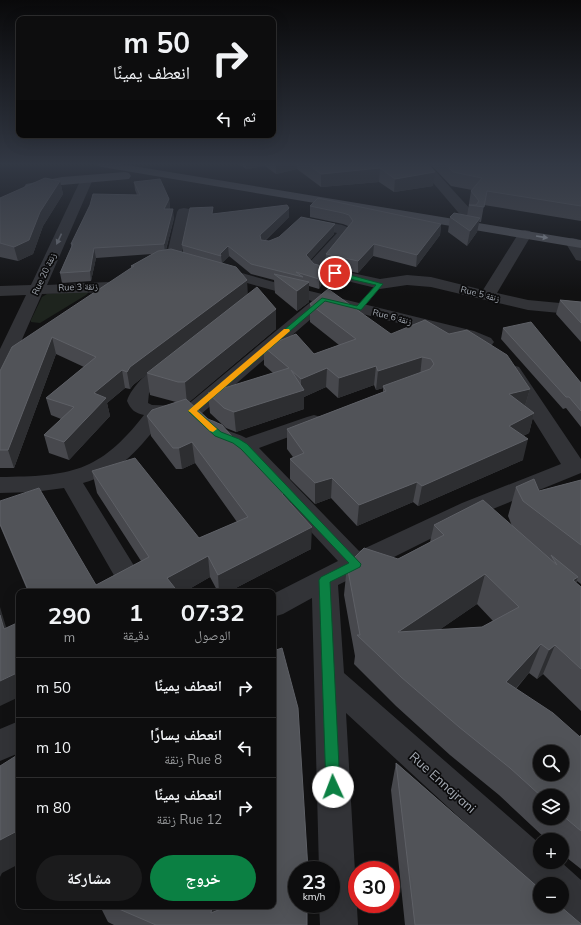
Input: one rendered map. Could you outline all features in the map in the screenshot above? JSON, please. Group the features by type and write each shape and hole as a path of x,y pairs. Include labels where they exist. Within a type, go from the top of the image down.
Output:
{"main road":[{"path":"362,207 525,234 578,240"},
{"path":"418,207 468,215 578,240"}],"street":[{"name":"Rue 20 زنقة","path":"3,362 74,207"},
{"path":"311,207 295,223 337,228 342,230 344,233 315,265 316,268 380,284 359,308"},
{"path":"461,207 468,215"},
{"name":"Rue 6 زنقة","path":"184,212 167,259 483,341 501,355 578,466"},
{"path":"487,296 525,234"},
{"path":"578,240 581,257"},
{"name":"Rue 5 زنقة","path":"380,284 391,281 415,280 431,282 528,305 581,310"},
{"name":"Rue 3 زنقة","path":"0,291 114,283 82,304"},
{"path":"254,301 272,286"},
{"path":"182,357 152,381 138,395 138,405 144,409 156,413 192,411 324,299"},
{"path":"3,362 32,338"},
{"path":"192,411 218,434 244,446 356,564"},
{"path":"0,485 47,484 70,480 99,469 123,452 156,413"},
{"path":"244,446 332,415"},
{"path":"276,604 356,564 479,517 578,466"},
{"path":"70,480 128,577"},
{"path":"325,580 339,925"},
{"name":"Rue Ennajrani","path":"329,679 550,877"},
{"path":"0,746 16,738"},
{"path":"569,894 581,905"}],"shaded area":[{"path":"87,291 88,293 86,295 40,323 31,322 42,297 47,294"}],"building":[{"path":"0,207 43,207 29,240 14,247 0,243"},
{"path":"89,207 165,207 164,209 173,209 164,244 94,248 90,271 60,273 73,244 71,244"},
{"path":"213,207 212,214 269,207 288,207 260,235 261,240 269,241 279,237 301,217 335,224 306,255 314,264 349,273 346,276 323,270 319,279 296,272 303,277 251,264 228,246 220,254 221,256 182,245 190,208"},
{"path":"316,207 361,207 441,224 417,255 374,244 358,261 326,254 353,221 349,215"},
{"path":"454,213 480,218 470,231 450,217"},
{"path":"171,249 236,267 247,280 130,367 127,372 122,370 94,393 106,398 64,442 44,435 74,407 46,398 96,357 52,337 8,450 0,450 0,371 12,347 134,266 131,266 158,251"},
{"path":"274,274 309,282 297,291"},
{"path":"257,287 276,309 185,382 178,382 147,373"},
{"path":"328,289 391,334 425,320 449,334 467,330 507,355 530,389 509,394 534,413 509,426 528,439 422,486 417,482 359,505 332,478 315,483 290,459 304,453 287,429 386,391 383,386 430,369 434,364 431,359 422,357 378,371 376,366 339,378 327,368 301,379 291,370 304,390 234,412 224,408 208,393 289,368 264,347 296,334 314,354 356,339 310,304"},
{"path":"560,300 581,302 581,323"},
{"path":"531,322 581,383 581,411 569,397 566,397 503,328"},
{"path":"186,399 208,419 222,425 262,471 268,468 291,491 282,494 312,527 218,575 208,556 167,578 176,589 28,589 0,524 0,501 39,488 96,585 149,557 92,471 135,458 199,538 248,517 192,442 179,448 173,448 147,416 152,410"},
{"path":"534,479 539,491 581,480 581,545 523,501 516,487"},
{"path":"483,500 557,565 551,555 578,577 573,580 581,587 581,669 555,645 549,650 541,644 506,682 553,713 580,737 581,735 581,831 569,821 569,789 533,789 401,677 357,635 360,635 347,565 364,548 398,559 444,535 434,525","holes":["485,574 519,607 482,627 398,632"]},
{"path":"0,615 4,629 16,623 16,673 0,681"},
{"path":"282,648 298,708 307,861 288,861 288,913 307,913 307,925 156,925 119,909 212,909 211,913 221,909 276,909 276,650"},
{"path":"16,756 16,832 0,840 0,766"},
{"path":"396,763 533,883 533,913 568,913 581,924 581,925 415,925"}],"slow traffic":[{"path":"213,429 192,411 287,331"}],"route":[{"path":"333,787 325,580 356,564 242,444 218,434 192,411 324,299 359,308 380,284 335,273"}]}
